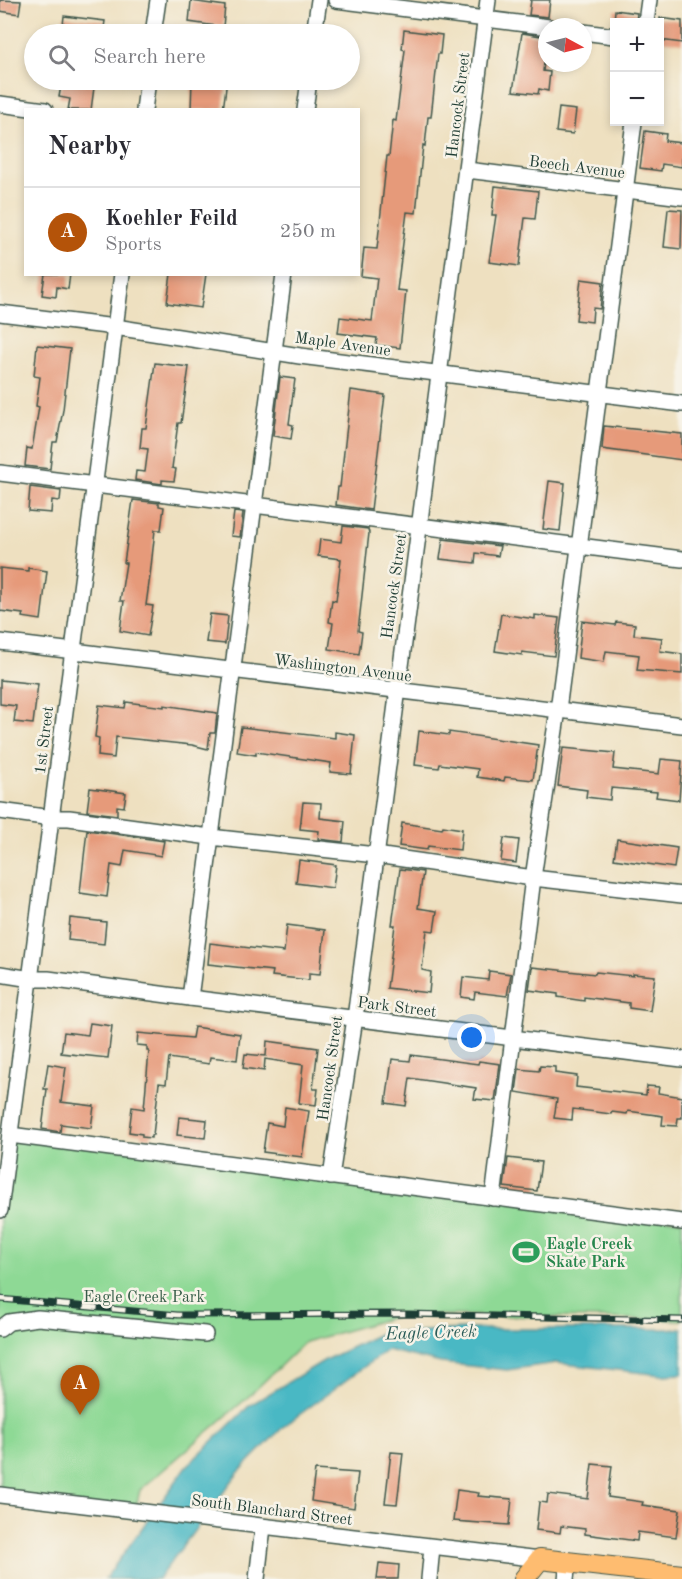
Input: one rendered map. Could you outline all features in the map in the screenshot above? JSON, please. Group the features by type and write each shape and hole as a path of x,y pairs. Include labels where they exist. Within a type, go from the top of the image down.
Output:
{"main road":[{"path":"524,1579 540,1559 567,1571 682,1575"}],"street":[{"path":"154,24 158,0"},
{"path":"315,24 319,0"},
{"path":"336,0 538,25"},
{"name":"Hancock Street","path":"331,1178 355,1018 488,0"},
{"path":"647,18 649,0"},
{"path":"592,33 610,35"},
{"path":"144,108 147,90"},
{"path":"305,108 308,90"},
{"path":"0,104 30,108"},
{"path":"493,1198 533,878 558,710 634,126"},
{"name":"Beech Avenue","path":"466,170 682,197"},
{"name":"1st Street","path":"0,1210 7,1138 31,979 122,276"},
{"path":"189,998 284,276"},
{"name":"Maple Avenue","path":"0,313 116,327 274,352 682,404"},
{"path":"0,473 682,559"},
{"name":"Washington Avenue","path":"0,642 682,725"},
{"path":"0,811 376,855 533,878 682,895"},
{"name":"Park Street","path":"0,974 682,1059"},
{"path":"7,1138 682,1222"},
{"path":"0,1329 9,1322 38,1318 205,1334"},
{"name":"South Blanchard Street","path":"0,1495 540,1559"},
{"path":"257,1579 263,1527"},
{"path":"429,1579 432,1547"}],"green space":[{"name":"Eagle Creek Park","path":"10,1135 682,1221 682,1320 405,1314 305,1342 247,1398 140,1490 135,1511 0,1495 0,1210"}],"water":[{"name":"Eagle Creek","path":"467,1329 682,1329 682,1374 662,1375 556,1363 507,1370 441,1363 387,1350 284,1426 238,1473 158,1579 105,1579 187,1466 250,1405 325,1360 381,1333"}],"building":[{"path":"0,0 21,1 19,14 0,11"},
{"path":"531,0 550,0 548,17 529,15"},
{"path":"191,1 225,6 223,24 189,22"},
{"path":"615,10 637,13 636,18 614,18"},
{"path":"64,16 105,21 105,24 63,24"},
{"path":"664,19 682,21 682,43 664,41"},
{"path":"404,30 442,35 431,117 428,117 425,146 423,145 416,213 407,212 397,290 406,291 400,348 376,345 377,338 338,333 340,317 372,321 377,278 361,276 364,248 377,249 387,156 389,156 393,120 396,121 405,50 402,49"},
{"path":"522,33 538,36 538,72 550,72 548,91 539,89 538,94 513,91"},
{"path":"60,90 94,90 91,108 68,108 70,99 59,97"},
{"path":"192,90 226,90 223,108 191,108"},
{"path":"559,108 576,110 573,134 556,132"},
{"path":"645,131 666,134 665,141 682,143 682,167 662,164 661,171 640,168"},
{"path":"495,186 538,191 535,219 525,218 519,266 489,262 496,215 492,215"},
{"path":"668,209 682,210 681,249 664,247"},
{"path":"45,276 70,276 68,289 57,287 56,297 42,295"},
{"path":"171,276 206,276 201,308 167,303"},
{"path":"581,279 603,282 600,309 593,308 592,322 576,320"},
{"path":"37,345 70,349 63,410 57,442 53,442 50,469 25,466 27,448 32,449 39,407 36,406 40,377 34,376"},
{"path":"155,363 189,367 172,468 176,469 174,481 162,480 162,484 135,480 136,471 145,472 148,449 140,448 142,428 146,428"},
{"path":"280,377 295,379 289,424 293,425 291,439 273,436"},
{"path":"351,390 385,395 371,510 336,505"},
{"path":"604,426 682,434 682,460 602,449"},
{"path":"549,481 565,483 560,531 543,529"},
{"path":"30,487 61,491 60,501 52,500 51,513 28,511"},
{"path":"133,500 159,503 159,506 164,507 161,530 155,530 146,605 153,606 148,636 120,631 124,601 120,601"},
{"path":"234,512 243,513 240,537 231,536"},
{"path":"343,526 368,529 369,533 358,631 362,632 359,654 329,649 333,623 329,622 332,600 336,601 341,559 318,556 320,539 341,542"},
{"path":"443,539 500,546 498,556 476,553 475,563 440,559"},
{"path":"0,568 47,571 41,620 22,617 23,614 0,611"},
{"path":"210,614 228,616 225,644 206,642"},
{"path":"501,614 535,619 535,615 559,618 554,656 495,651"},
{"path":"582,621 615,625 616,622 635,624 634,635 662,638 660,651 682,654 682,674 637,670 639,655 606,651 604,662 578,658"},
{"path":"0,680 38,684 33,724 14,722 16,706 0,704"},
{"path":"126,702 217,713 215,733 210,733 208,749 192,745 116,737 114,758 98,756 99,738 95,737 99,705 125,708"},
{"path":"241,727 335,738 335,732 355,735 351,774 330,772 331,763 256,752 256,755 237,752"},
{"path":"419,731 449,735 449,732 538,745 533,780 505,777 504,781 477,777 478,769 440,764 439,768 415,765"},
{"path":"563,748 615,753 613,769 659,774 661,759 682,761 679,800 656,797 657,792 611,788 610,800 586,797 587,790 558,786"},
{"path":"90,788 126,793 124,807 117,806 117,815 87,811"},
{"path":"303,802 321,803 320,818 345,821 343,842 318,839 319,831 300,829"},
{"path":"402,823 442,829 443,826 462,829 460,850 428,846 427,850 399,846"},
{"path":"87,830 164,841 161,856 125,850 122,867 111,865 107,897 80,893"},
{"path":"504,838 519,840 516,863 501,861"},
{"path":"617,839 677,848 674,868 614,859"},
{"path":"299,860 336,865 333,888 296,883"},
{"path":"400,869 423,872 418,908 437,911 434,931 427,930 422,970 431,972 429,993 387,988 395,925 392,925"},
{"path":"70,918 106,922 104,944 68,940"},
{"path":"287,925 325,930 320,974 309,973 309,980 272,976 273,971 208,964 210,943 284,952"},
{"path":"532,967 595,974 596,972 655,976 650,1011 629,1008 629,1003 584,997 584,1001 529,990"},
{"path":"489,971 511,974 507,996 475,992 474,999 461,997 463,977 488,980"},
{"path":"90,1023 112,1026 108,1058 61,1053 64,1032 88,1035"},
{"path":"194,1027 240,1034 237,1060 210,1057 209,1064 169,1058 166,1084 159,1083 153,1135 151,1138 142,1137 142,1134 129,1132 132,1107 144,1109 149,1051 147,1051 147,1046 137,1045 138,1033 192,1038"},
{"path":"267,1041 318,1048 313,1089 318,1089 316,1105 299,1103 303,1065 265,1059 264,1071 243,1068 245,1054 266,1056"},
{"path":"411,1055 478,1064 479,1061 500,1064 495,1101 474,1099 476,1088 410,1078 406,1106 386,1103 392,1059 410,1061"},
{"path":"48,1064 66,1067 61,1102 94,1106 91,1128 61,1124 60,1132 42,1129"},
{"path":"540,1066 555,1067 555,1073 577,1076 576,1087 646,1095 647,1086 659,1087 658,1093 682,1097 682,1118 678,1118 677,1126 662,1125 663,1116 628,1111 627,1114 612,1112 611,1114 573,1109 572,1120 554,1118 557,1099 516,1092 519,1069 539,1071"},
{"path":"285,1107 309,1111 302,1157 263,1152 267,1123 283,1126"},
{"path":"179,1117 207,1120 205,1138 177,1135"},
{"path":"508,1158 541,1162 537,1191 504,1187"},
{"path":"391,1452 403,1453 397,1504 385,1503"},
{"path":"592,1464 612,1466 608,1497 643,1502 642,1505 680,1510 676,1537 638,1532 637,1541 585,1534 585,1529 561,1526 560,1533 536,1530 539,1502 547,1503 548,1494 588,1499"},
{"path":"315,1470 358,1473 354,1508 311,1501"},
{"path":"457,1490 479,1493 478,1496 512,1499 509,1525 453,1521"},
{"path":"379,1563 399,1565 398,1579 377,1579"}],"railway":[{"path":"0,1299 178,1315 406,1314 682,1320"}],"place":[{"name":"Eagle Creek Skate Park","path":"526,1252"},
{"name":"Koehler Feild","path":"80,1415"}]}
